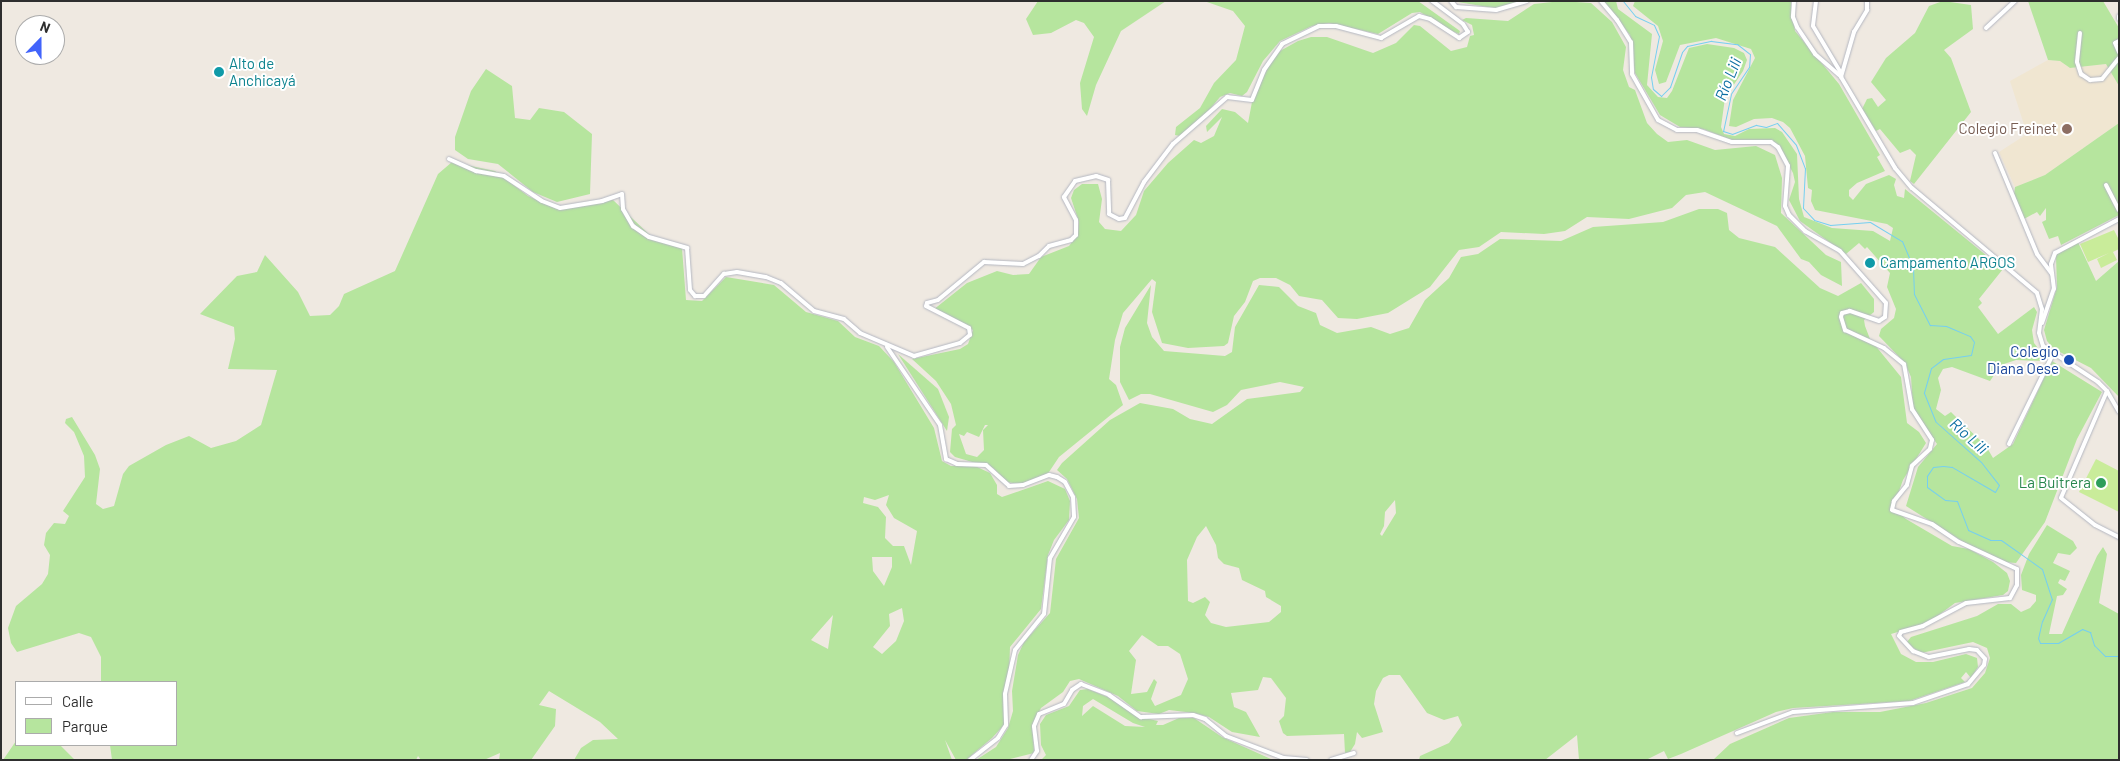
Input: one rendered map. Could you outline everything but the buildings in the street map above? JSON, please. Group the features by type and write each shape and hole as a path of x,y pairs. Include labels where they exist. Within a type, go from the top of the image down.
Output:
{"street":[{"path":"449,159 476,171 504,176 542,201 560,208 602,201 622,194 623,209 633,226 649,237 687,248 690,290 695,296 704,296 724,274 737,272 766,277 781,283 814,311 844,319 860,333 886,346 914,356 966,340 970,336 969,328 926,304 938,300 984,262 1023,264 1039,256 1049,246 1071,240 1077,227 1064,197 1075,181 1096,176 1108,180 1109,214 1114,218 1125,218 1144,182 1173,144 1228,97 1252,100 1264,70 1282,44 1309,28 1336,26 1381,38 1424,16 1459,38 1468,32 1464,24 1432,1"},
{"path":"1451,1 1461,8 1496,10 1527,1"},
{"path":"1601,1 1631,42 1630,67 1658,120 1677,130 1697,130 1732,142 1770,142 1778,147 1788,166 1785,206 1789,215 1805,231 1840,251 1886,303 1885,317 1879,322 1850,311 1842,313 1841,317 1845,330 1884,348 1904,364 1912,409 1931,436 1932,446 1912,466 1906,485 1894,501 1892,510 1932,524 1959,542 2017,569 2017,585 2010,598 1966,603 1923,626 1901,632 1902,640 1920,656 1928,658 1969,648 1977,650 1985,659 1984,665 1968,684 1912,702 1793,712 1737,733"},
{"path":"1794,1 1793,17 1797,27 1815,54 1841,75"},
{"path":"1816,1 1813,26 1895,168 1912,188 2037,293 2042,308 2041,342 2053,354 2088,374 2107,391 2119,412"},
{"path":"1841,75 1854,32 1867,10 1867,1"},
{"path":"1986,28 2015,1"},
{"path":"2080,33 2077,62 2081,74 2090,80 2102,79 2119,58"},
{"path":"2119,41 2115,43 2119,52"},
{"path":"1995,153 2038,254 2053,276"},
{"path":"2106,185 2119,210"},
{"path":"2041,327 2054,290 2051,264 2055,253 2119,218"},
{"path":"886,346 907,372 940,425 946,459 958,464 986,465 1009,486 1023,486 1049,475 1057,477 1065,482 1073,497 1074,517 1050,558 1044,614 1040,623 1018,643 1014,650 1005,694 1006,725 998,738 970,760"},
{"path":"2009,444 2053,354"},
{"path":"2107,391 2061,498 2095,525 2119,537"},
{"path":"1030,760 1037,751 1034,726 1039,714 1064,704 1072,690 1081,684 1101,691 1140,717 1193,715 1205,718 1226,736 1284,758 1307,760"},
{"path":"1331,760 1354,752"}],"shaded area":[{"name":"Colegio Freinet","path":"2048,60 2060,61 2070,68 2106,64 2119,86 2119,123 2045,175 2015,187 1999,152 2027,134 2010,81"}],"green space":[{"path":"1038,1 1166,1 1121,31 1096,85 1087,116 1082,109 1080,83 1094,37 1084,23 1076,20 1051,33 1033,35 1026,19"},
{"path":"1204,1 1418,1 1460,31 1459,34 1452,31 1420,12 1412,13 1378,34 1329,23 1312,26 1280,41 1263,61 1247,92 1242,96 1230,93 1220,97 1204,116 1180,136 1175,135 1176,127 1200,108 1214,83 1236,60 1245,26 1233,11"},
{"path":"1452,1 1524,1 1499,9"},
{"path":"1561,1 1591,3 1612,22 1626,47 1623,70 1629,87 1635,90 1647,123 1668,142 1687,140 1715,150 1756,146 1775,155 1782,178 1781,213 1826,255 1841,262 1842,286 1821,275 1809,262 1801,259 1777,226 1705,192 1686,195 1672,208 1629,219 1587,217 1565,231 1544,234 1501,232 1479,247 1459,250 1430,287 1388,313 1357,319 1338,318 1322,300 1299,296 1290,285 1276,278 1260,278 1253,281 1245,302 1234,316 1228,343 1224,346 1188,348 1162,343 1152,312 1156,282 1152,279 1123,313 1115,340 1109,379 1116,385 1123,405 1059,457 1047,475 1020,484 1006,482 993,468 955,457 950,452 952,429 956,425 951,404 936,381 912,359 960,349 968,344 973,330 933,310 967,283 997,271 1013,275 1029,274 1041,257 1069,246 1078,234 1079,222 1071,198 1074,190 1082,184 1098,184 1102,199 1099,222 1105,229 1121,231 1136,215 1144,191 1168,163 1194,140 1201,143 1214,136 1222,117 1207,132 1206,126 1222,109 1235,112 1248,123 1252,102 1269,65 1280,51 1298,41 1311,37 1327,37 1373,53 1396,43 1414,25 1420,26 1451,51 1467,47 1470,36 1474,35 1472,25 1462,20 1466,18 1508,21 1534,4","holes":["985,425 988,425 983,430 984,450 977,457 966,454 959,434 964,436 967,432 979,437"]},
{"path":"1603,1 1616,1 1618,9 1652,34 1647,85 1658,97 1667,98 1672,91 1689,48 1707,44 1734,48 1744,53 1747,60 1743,71 1725,98 1721,127 1724,134 1735,136 1749,129 1775,128 1782,132 1797,154 1799,199 1804,217 1832,228 1873,231 1890,241 1893,228 1887,224 1815,210 1811,201 1812,190 1808,188 1805,156 1790,128 1783,122 1772,118 1754,119 1736,127 1729,126 1733,100 1755,58 1751,49 1716,38 1680,45 1666,82 1659,84 1655,70 1663,41 1658,26 1633,6 1635,1 1791,1 1795,31 1839,84 1880,155 1877,157 1885,171 1857,183 1849,190 1849,196 1853,200 1866,184 1889,175 1896,179 1894,185 1897,196 1904,198 1905,189 2003,269 1979,299 1982,303 1978,307 1998,334 2034,307 2037,312 2032,330 2034,343 2046,358 2044,361 2016,360 2001,365 1990,381 1952,367 1943,369 1938,378 1941,390 1936,409 1945,416 1951,412 1986,446 1993,458 2013,444 2052,361 2102,392 2077,439 2045,522 2016,563 2004,562 1965,543 1906,506 1918,467 1937,444 1913,408 1911,377 1905,363 1879,336 1881,329 1894,318 1896,309 1887,287 1890,273 1867,247 1865,249 1859,243 1846,254 1800,221 1789,200 1795,182 1793,173 1779,146 1761,140 1734,141 1703,129 1680,127 1660,115 1635,73 1630,35"},
{"path":"1943,1 1971,5 1973,29 1944,50 1951,58 1971,112 1914,184 1910,181 1916,155 1910,149 1900,153 1880,129 1876,131 1862,109 1867,99 1872,98 1878,107 1886,100 1871,82 1886,58 1915,33 1929,6"},
{"path":"2028,1 2103,1 2119,28 2119,86 2106,64 2070,68 2060,61 2048,60"},
{"path":"486,69 512,86 515,118 530,120 539,108 564,112 592,134 590,194 557,202 533,192 498,164 468,159 455,150 455,137 471,91"},
{"path":"2119,123 2119,215 2061,245 2058,236 2049,239 2042,222 2046,220 2046,208 2040,216 2037,212 2024,219 2014,194 2015,187 2045,175"},
{"path":"452,162 495,171 528,196 557,209 584,202 613,200 655,240 682,248 686,300 702,301 726,277 774,285 806,312 838,321 855,337 879,346 894,362 934,428 942,461 951,466 975,466 990,473 997,485 997,494 1002,497 1048,481 1065,489 1070,501 1069,520 1054,540 1048,555 1041,609 1010,647 1009,675 1003,696 1006,716 1004,725 966,760 956,760 945,740 952,760 574,760 581,748 593,740 618,739 600,722 549,691 539,705 556,709 555,726 531,760 499,760 500,753 484,760 421,760 418,756 416,760 112,760 110,746 178,746 178,681 101,681 101,657 91,637 79,633 17,652 11,643 8,628 16,606 42,584 48,574 50,555 44,545 46,533 54,523 65,524 69,516 63,511 85,477 84,456 74,432 65,423 66,419 72,417 95,455 100,469 96,504 103,509 114,506 123,474 129,466 166,445 189,436 211,448 236,441 261,425 277,370 228,369 235,339 234,327 200,314 237,276 257,272 265,255 298,292 310,316 330,315 339,306 344,294 395,271 438,174","holes":["889,495 886,505 894,518 917,531 911,565 904,546 893,546 885,538 886,517 878,507 863,503 864,497 875,500","872,557 892,557 892,567 884,586 873,571","902,608 904,621 896,641 882,654 873,647 890,626 889,614","833,615 828,649 811,640"]},
{"path":"1699,209 1718,209 1727,213 1729,230 1739,238 1775,247 1820,288 1838,296 1861,283 1874,299 1874,312 1864,320 1865,326 1870,339 1901,377 1907,423 1919,432 1926,443 1903,480 1893,508 1906,519 1952,546 1969,549 1993,562 2007,573 2010,581 2008,591 2003,595 1955,603 1928,623 1891,634 1901,654 1916,662 1933,662 1966,654 1977,658 1978,667 1971,678 1966,672 1961,678 1965,682 1909,701 1793,708 1776,712 1668,759 1664,751 1646,760 1579,760 1577,735 1545,760 1419,760 1420,756 1449,743 1462,725 1458,716 1444,720 1427,713 1400,675 1389,675 1383,678 1376,691 1374,704 1383,732 1362,738 1357,732 1355,744 1350,752 1345,753 1344,734 1287,736 1283,733 1279,721 1284,716 1286,698 1271,678 1263,677 1258,690 1231,693 1234,707 1246,712 1260,737 1232,732 1209,717 1194,713 1169,710 1159,714 1137,711 1118,696 1079,679 1070,681 1063,692 1041,708 1033,724 1034,753 1006,760 976,760 996,747 1008,728 1013,711 1012,691 1018,655 1024,642 1050,613 1056,559 1079,518 1077,499 1067,479 1057,470 1062,463 1110,420 1140,403 1173,409 1190,419 1212,424 1247,399 1300,392 1304,387 1280,382 1241,390 1227,405 1213,412 1150,394 1141,394 1129,400 1120,382 1120,347 1125,328 1151,285 1147,323 1152,337 1164,351 1225,356 1232,352 1235,327 1259,285 1279,287 1298,306 1316,313 1320,325 1337,333 1371,327 1390,334 1409,328 1425,300 1449,278 1461,257 1478,254 1500,239 1561,241 1593,227 1663,222","holes":["1395,500 1396,513 1382,536 1380,534 1384,526 1385,512","1206,526 1216,545 1218,558 1224,564 1239,568 1242,580 1265,591 1266,597 1281,606 1281,612 1269,622 1226,627 1211,623 1205,615 1210,602 1205,597 1193,603 1188,601 1187,560 1197,537","1142,635 1158,646 1168,646 1180,654 1188,679 1181,695 1155,706 1151,699 1157,682 1154,679 1147,692 1131,694 1136,660 1129,651"]},
{"path":"2114,230 2119,240 2119,249 2113,252 2117,260 2101,268 2097,259 2109,253 2088,262 2080,244"},
{"path":"2077,240 2096,281 2119,261 2119,397 2091,368 2054,349 2047,341 2044,330 2057,287 2057,252"},
{"path":"898,354 938,389 949,417 947,431"},
{"name":"La Buitrera","path":"2096,459 2119,471 2119,512 2079,492"},
{"path":"2047,525 2073,541 2077,548 2070,555 2058,553 2053,563 2070,571 2065,581 2060,579 2058,583 2067,589 2063,595 2057,596 2049,634 2062,634 2097,556 2103,547 2107,554 2099,603 2119,614 2119,760 1713,760 1730,744 1789,718 1833,712 1880,712 1926,703 1972,688 1985,673 1990,658 1987,648 1973,642 1921,653 1906,643 1911,637 1977,616 1998,604 2011,604 2021,612 2030,608 2036,601 2036,595 2022,590 2021,575 2029,554"},
{"path":"1088,689 1115,700 1136,716 1158,721 1156,725 1163,725 1179,718 1194,718 1222,737 1273,760 1041,760 1046,755 1041,745 1040,724 1046,715 1069,706 1080,690","holes":["1093,699 1133,723 1145,727 1125,726 1093,706 1082,716 1083,706"]},
{"path":"15,742 15,746 61,746 75,760 3,760"}],"waterway":[{"name":"Río Lili","path":"1623,1 1635,16 1654,25 1659,36 1651,77 1653,89 1661,96 1670,87 1682,52 1687,46 1711,41 1737,44 1750,54 1749,67 1731,94 1723,131 1732,134 1756,125 1766,127 1777,123 1796,145 1805,168 1803,208 1814,220 1830,225 1870,222 1902,241 1913,267 1914,294 1930,325 1946,326 1970,336 1974,342 1971,355 1943,359 1931,368 1924,393 1936,422 1981,462 1999,485 1995,492 1952,467 1943,466 1933,467 1927,476 1927,487 1945,500 1957,501 1968,530 1990,540 2001,540 2042,569 2052,599 2042,621 2038,638 2040,643 2058,643 2082,629 2090,632 2094,645 2105,656 2119,656"}],"place":[{"name":"Alto de Anchicayá","path":"219,72"},
{"name":"Colegio Freinet","path":"2067,129"},
{"name":"Campamento ARGOS","path":"1870,263"},
{"name":"Colegio Diana Oese","path":"2069,360"},
{"name":"La Buitrera","path":"2101,483"}]}
